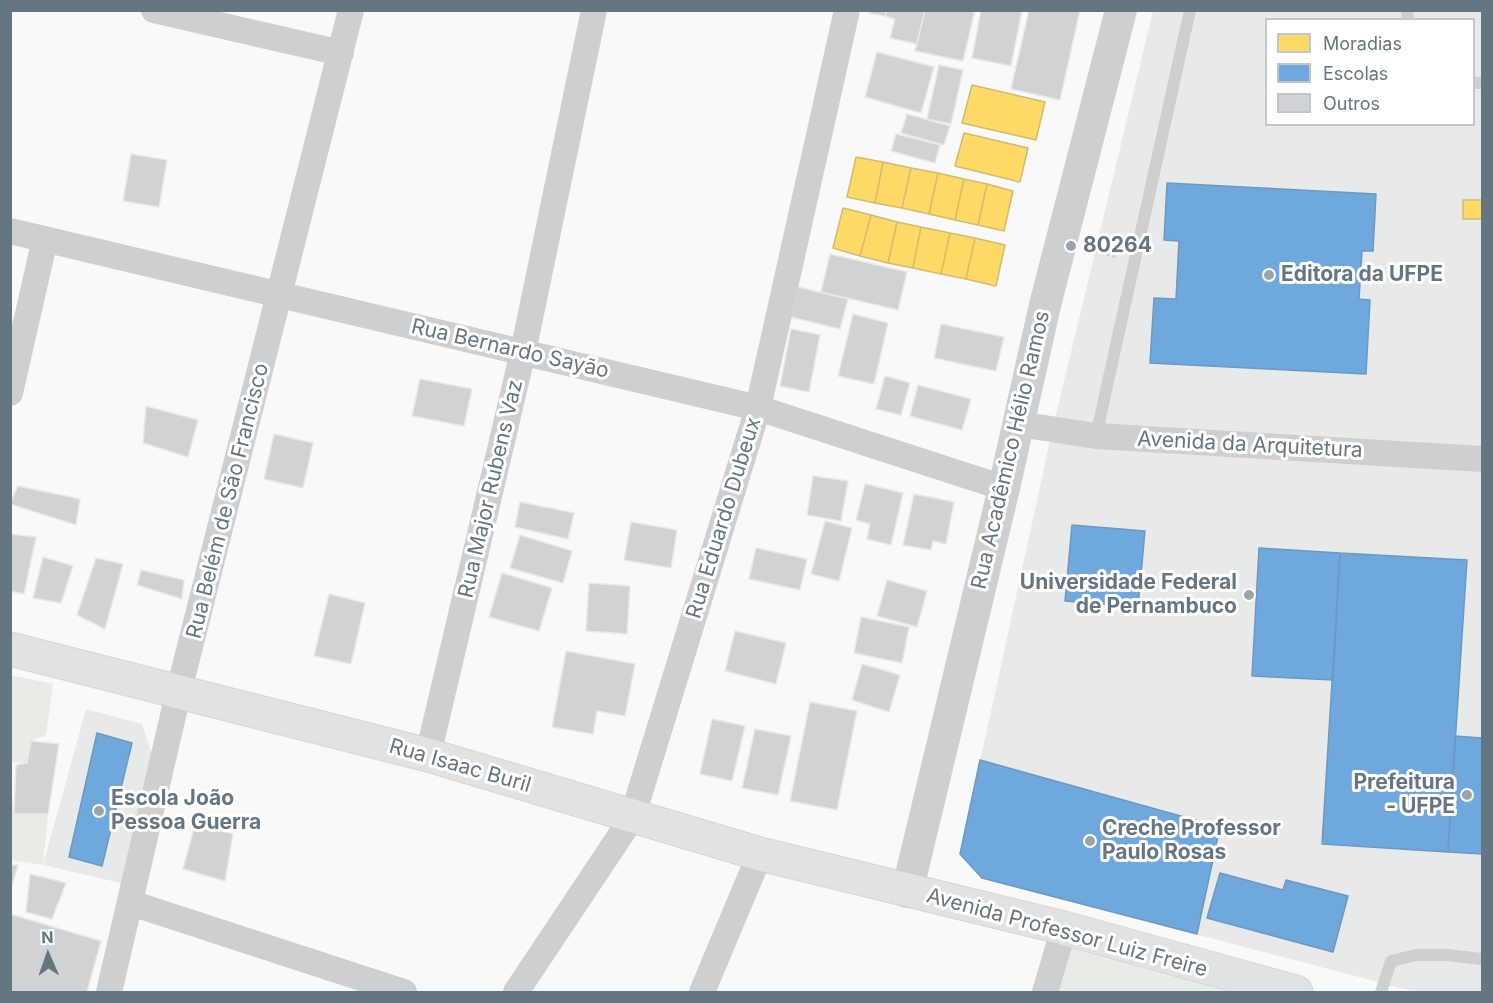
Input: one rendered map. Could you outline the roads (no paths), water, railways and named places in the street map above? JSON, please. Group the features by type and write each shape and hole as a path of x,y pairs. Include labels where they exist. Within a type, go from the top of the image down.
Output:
{"main road":[{"name":"Rua Isaac Buril","path":"10,649 428,755 632,818 907,892"},
{"name":"Avenida Professor Luiz Freire","path":"907,892 1064,928 1296,993"}],"street":[{"path":"154,10 341,53"},
{"name":"Rua Belém de São Francisco","path":"109,993 179,690 351,10"},
{"name":"Rua Major Rubens Vaz","path":"428,755 523,352 594,10"},
{"name":"Rua Eduardo Dubeux","path":"516,993 632,818 758,408 847,10"},
{"name":"Rua Acadêmico Hélio Ramos","path":"907,892 1004,488 1045,305 1121,10"},
{"name":"Rua Bernardo Sayão","path":"10,231 758,408 1004,488"},
{"path":"10,393 45,239"},
{"name":"Avenida da Arquitetura","path":"1019,424 1096,436 1482,459"},
{"path":"702,993 760,854"},
{"path":"131,903 404,993"},
{"path":"1045,993 1064,928"}],"lane":[{"path":"1096,436 1190,10"},
{"path":"1381,993 1391,961 1416,955 1447,955 1482,959"}],"place":[{"name":"80264","path":"1071,246"},
{"name":"Editora da UFPE","path":"1269,275"},
{"name":"Universidade Federal de Pernambuco","path":"1249,595"},
{"name":"Prefeitura - UFPE","path":"1467,795"},
{"name":"Escola João Pessoa Guerra","path":"99,811"},
{"name":"Creche Professor Paulo Rosas","path":"1090,841"}]}
